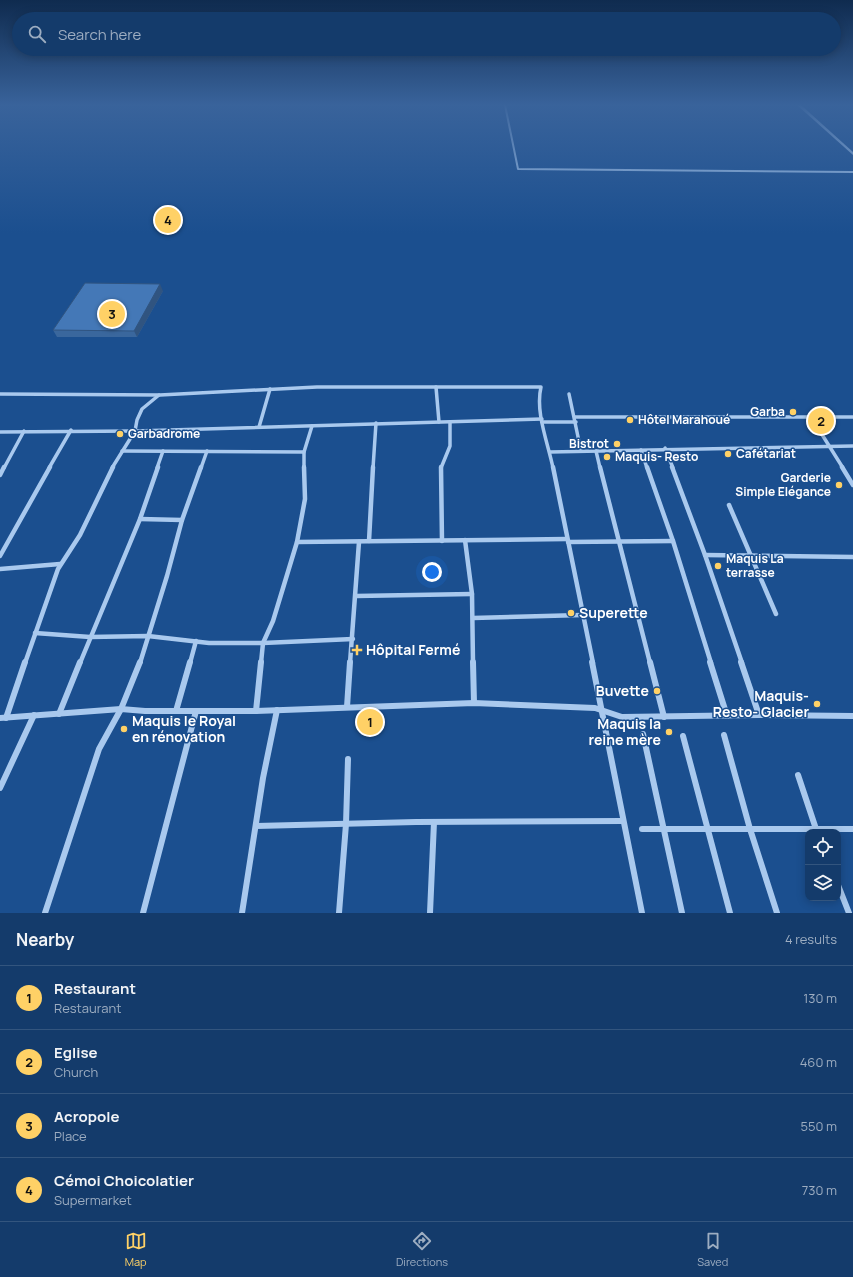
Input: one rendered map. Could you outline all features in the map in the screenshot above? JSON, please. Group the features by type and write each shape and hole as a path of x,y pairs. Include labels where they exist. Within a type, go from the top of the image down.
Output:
{"street":[{"path":"514,148 518,170 853,172"},
{"path":"436,387 439,422"},
{"path":"0,394 160,395 270,389 541,387 540,395 542,421 550,452 582,615 603,710 623,821 642,913"},
{"path":"259,427 270,389"},
{"path":"569,394 581,451"},
{"path":"160,395 151,400 142,409 137,420 135,431 122,451 95,501 80,535 60,564 3,718 121,709 256,711 474,703 586,707 603,710 617,716 853,716"},
{"path":"575,417 853,417"},
{"path":"811,417 853,485"},
{"path":"442,540 441,464 450,446 450,422"},
{"path":"0,432 71,430 135,431 376,423 576,422"},
{"path":"370,541 376,423"},
{"path":"256,711 263,643 273,621 289,564 297,542 305,499 304,452 312,426"},
{"path":"0,556 71,430"},
{"path":"0,474 24,431"},
{"path":"550,452 664,448 853,446"},
{"path":"664,448 704,555 759,715"},
{"path":"122,451 207,450 304,452"},
{"path":"45,913 99,749 121,709 148,636 167,576 182,520 207,450"},
{"path":"641,450 673,542 727,716"},
{"path":"59,714 140,518 163,451"},
{"path":"596,451 664,717"},
{"path":"729,505 776,614"},
{"path":"140,518 182,520"},
{"path":"297,542 442,540 673,542"},
{"path":"465,540 472,594 474,703"},
{"path":"347,707 359,542"},
{"path":"704,555 853,557"},
{"path":"0,569 60,564"},
{"path":"356,596 472,594"},
{"path":"473,618 582,615"},
{"path":"35,633 90,637 148,636 209,643 263,643 353,639"},
{"path":"176,711 196,641"},
{"path":"242,913 268,750 277,710"},
{"path":"143,913 196,711"},
{"path":"0,788 34,716"},
{"path":"643,734 662,829 682,913"},
{"path":"724,735 750,829 777,913"},
{"path":"683,736 730,913"},
{"path":"339,913 346,824 348,759"},
{"path":"798,775 815,829"},
{"path":"256,826 434,822 623,821"},
{"path":"430,913 434,822"},
{"path":"642,829 805,831"},
{"path":"841,830 853,829"},
{"path":"841,893 849,913"}],"building":[{"path":"85,283 160,284 134,331 53,330"}],"place":[{"name":"Cémoi Choicolatier","path":"168,220"},
{"name":"Acropole","path":"112,314"},
{"name":"Garba","path":"793,412"},
{"name":"Hôtel Marahoué","path":"630,420"},
{"name":"Eglise","path":"821,421"},
{"name":"Garbadrome","path":"120,434"},
{"name":"Bistrot","path":"617,444"},
{"name":"Cafétariat","path":"728,454"},
{"name":"Maquis- Resto","path":"607,457"},
{"name":"Garderie Simple Elégance","path":"839,485"},
{"name":"Maquis La terrasse","path":"718,566"},
{"name":"Superette","path":"571,613"},
{"name":"Hôpital Fermé","path":"357,650"},
{"name":"Buvette","path":"657,691"},
{"name":"Maquis- Resto- Glacier","path":"817,704"},
{"name":"Restaurant","path":"370,722"},
{"name":"Maquis le Royal en rénovation","path":"124,729"},
{"name":"Maquis la reine mère","path":"669,732"}]}
